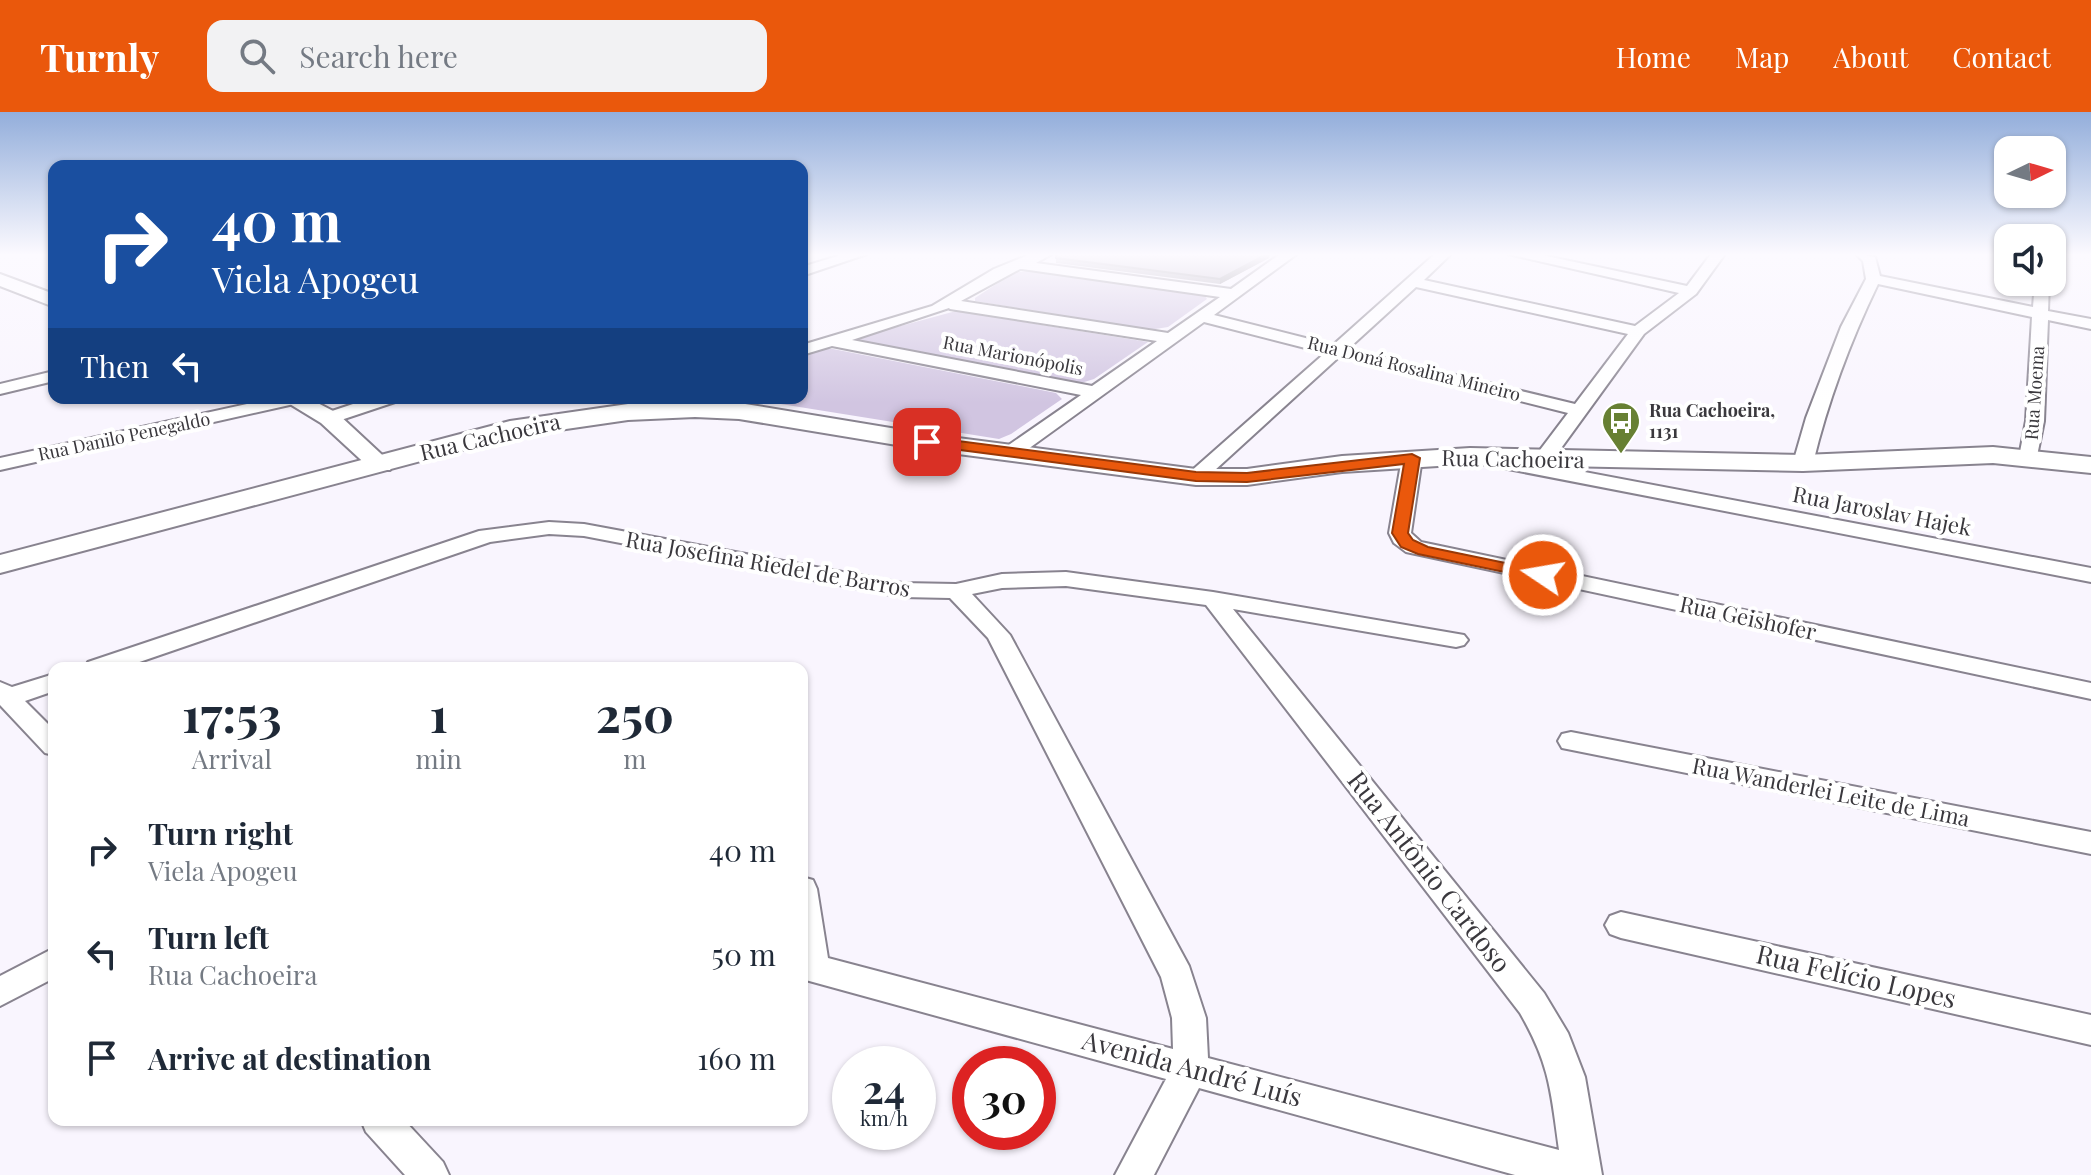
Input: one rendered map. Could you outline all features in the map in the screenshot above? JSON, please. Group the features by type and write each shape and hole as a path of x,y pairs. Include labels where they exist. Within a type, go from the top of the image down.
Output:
{"main road":[{"name":"Rua Cachoeira","path":"0,564 510,429 638,405 739,411 1010,453 1196,477 1247,477 1412,458 1470,456 1803,463 1971,456 2029,457 2091,465"}],"street":[{"path":"808,348 950,304 1170,338"},
{"path":"1010,453 1220,304"},
{"path":"1196,477 1390,304"},
{"path":"1513,304 1638,331"},
{"path":"1544,458 1638,331 1674,304"},
{"path":"1803,463 1815,418 1861,304"},
{"path":"1990,304 2091,324"},
{"name":"Rua Moema","path":"2029,457 2035,421 2041,304"},
{"name":"Rua Doná Rosalina Mineiro","path":"1201,317 1580,411"},
{"name":"Rua Marionópolis","path":"831,341 1094,392"},
{"path":"0,389 48,377"},
{"name":"Rua Danilo Penegaldo","path":"0,464 270,404"},
{"path":"302,404 329,418 381,465"},
{"path":"329,418 371,404"},
{"name":"Rua Jaroslav Hajek","path":"1470,456 2091,575"},
{"name":"Rua Geishofer","path":"1412,458 1400,533 1407,543 1424,551 2091,691"},
{"path":"1660,462 1648,480 1665,494"},
{"name":"Rua Josefina Riedel de Barros","path":"115,662 487,536 549,528 584,530 902,590 956,591 1002,581 1066,579 1213,599 1456,640"},
{"path":"956,591 998,635 1177,976 1189,1018 1191,1068 1134,1175"},
{"name":"Rua Antônio Cardoso","path":"1213,599 1532,1003 1556,1044 1567,1077 1582,1175"},
{"path":"3,694 48,683"},
{"path":"3,694 48,740"},
{"name":"Rua Wanderlei Leite de Lima","path":"1571,741 2091,843"},
{"name":"Rua Felício Lopes","path":"1621,925 2091,1030"},
{"path":"0,992 48,965"},
{"name":"Avenida André Luís","path":"808,967 1582,1175"},
{"path":"385,1126 430,1175"}],"shaded area":[{"path":"991,304 1201,304 1168,327 1149,330"},
{"path":"956,311 1148,342 1094,379 1081,383 860,341 860,337"},
{"path":"833,349 1056,393 1062,399 999,439 780,404 808,404 808,352"}],"place":[{"name":"Rua Cachoeira, 1131","path":"1621,455"}],"route":[{"path":"927,442 1196,477 1247,477 1412,458 1400,533 1407,543 1424,551 1543,575"}]}
